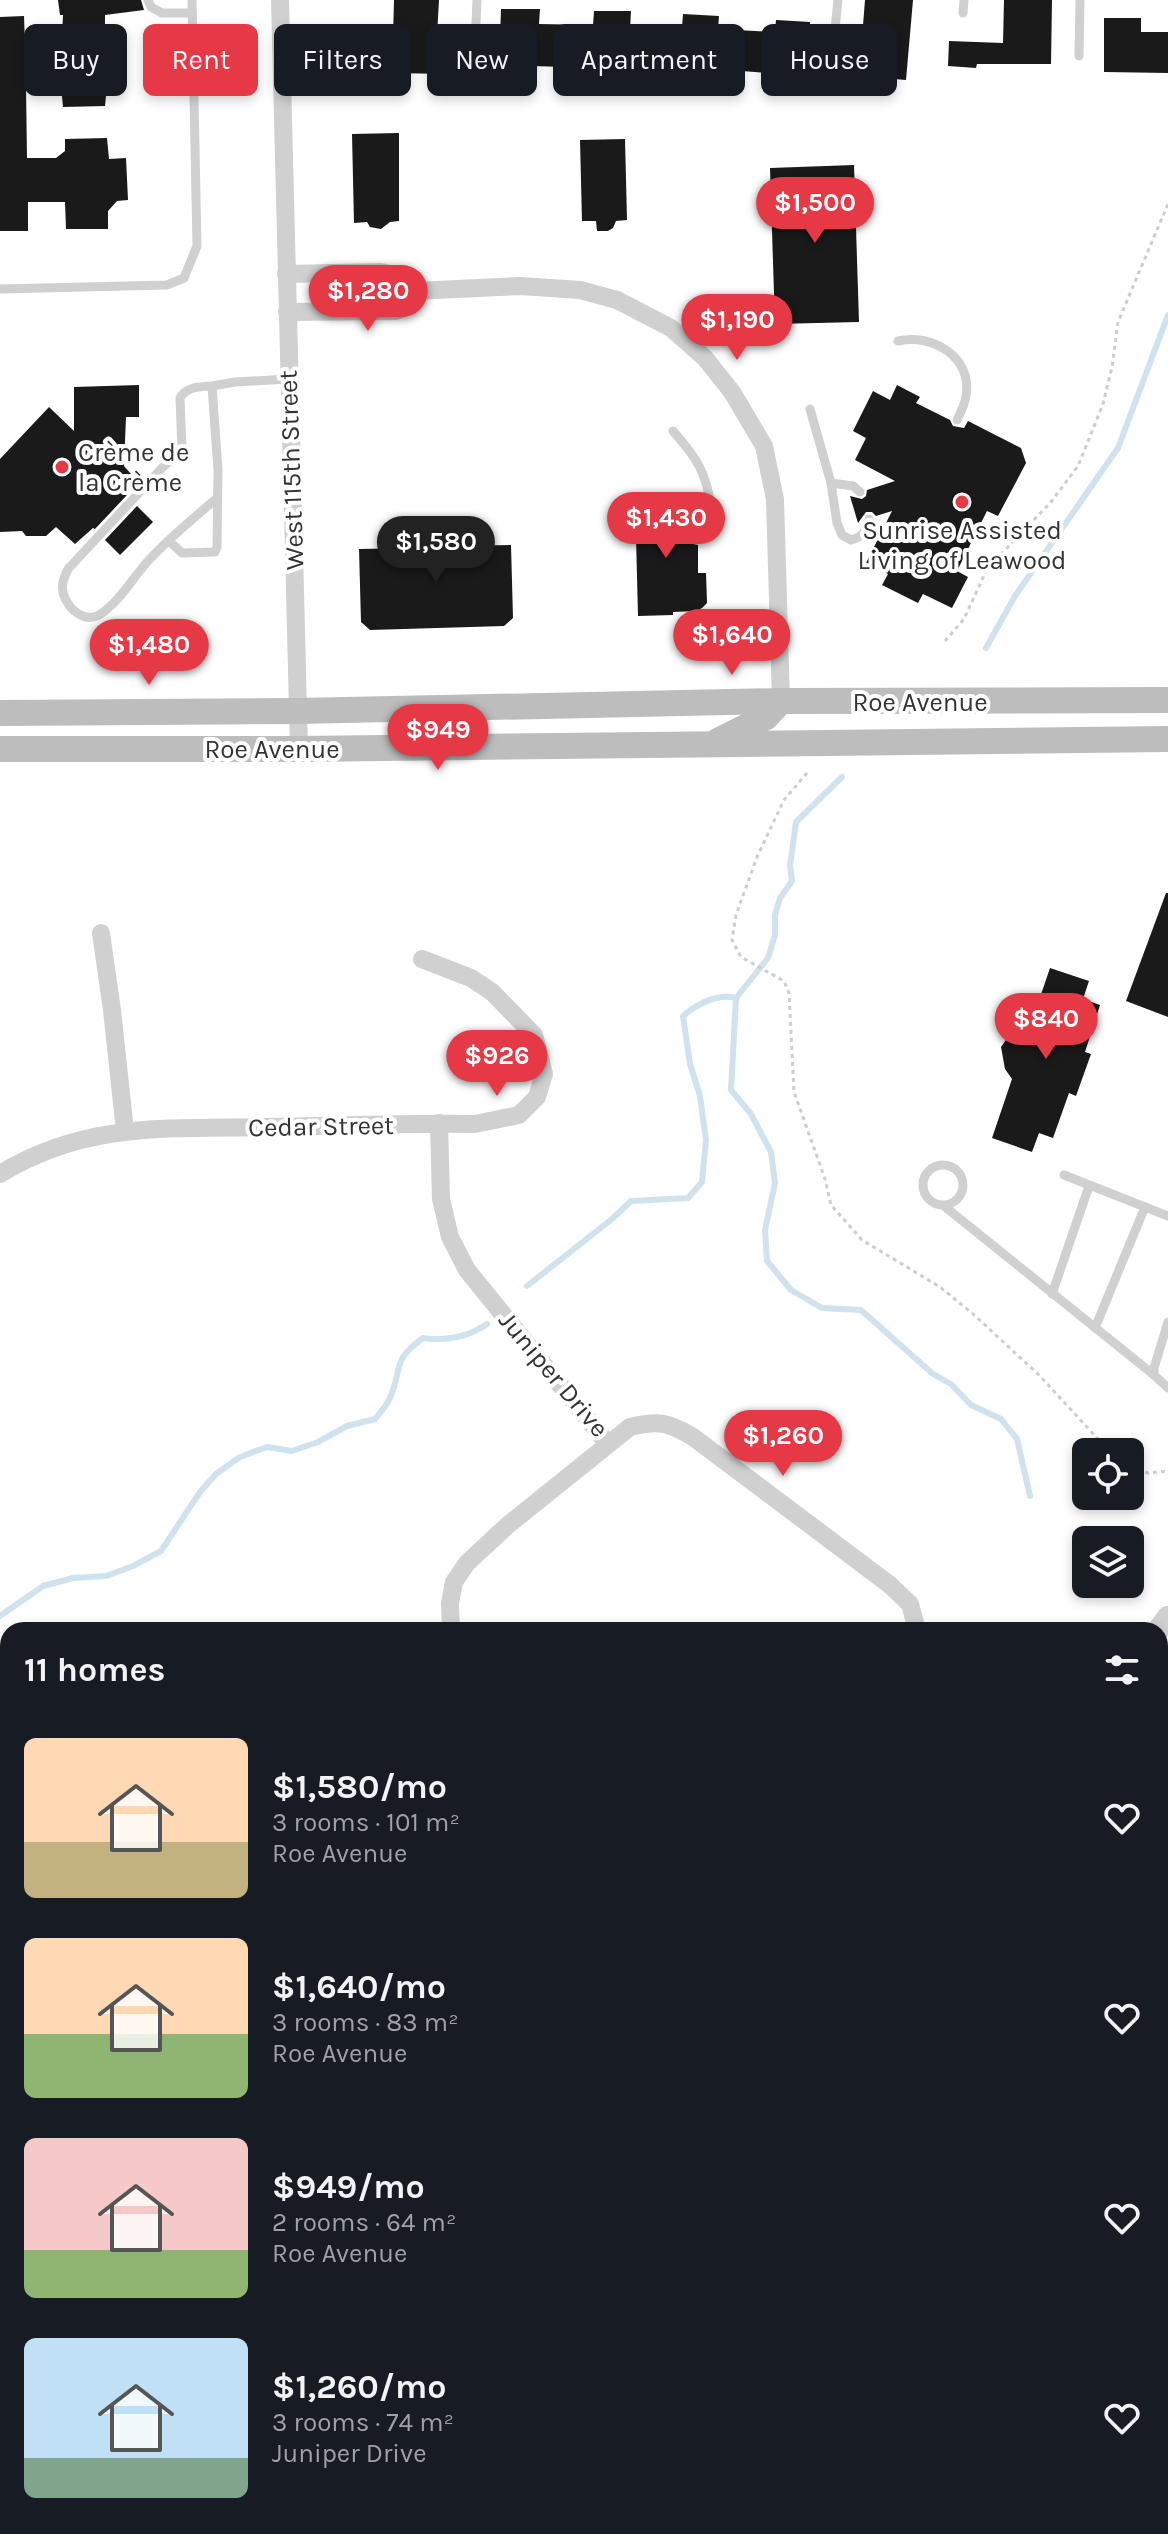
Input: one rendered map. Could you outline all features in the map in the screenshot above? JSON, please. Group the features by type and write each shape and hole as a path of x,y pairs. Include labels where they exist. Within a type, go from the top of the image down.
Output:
{"main road":[{"name":"Roe Avenue","path":"0,713 298,711 781,701 1168,700"},
{"path":"711,744 766,717 781,701"},
{"name":"Roe Avenue","path":"0,749 299,749 1168,739"}],"street":[{"name":"West 115th Street","path":"280,0 299,749"},
{"path":"286,274 381,272 403,277 415,291"},
{"path":"415,291 520,286 580,290 617,300 671,328 705,358 732,392 764,446 775,499 781,701"},
{"path":"287,312 396,311 408,306 415,291"},
{"path":"101,933 125,1131"},
{"name":"Cedar Street","path":"0,1174 66,1142 125,1131 475,1124 519,1115 537,1097 544,1074 534,1035 492,992 455,970 422,959"},
{"name":"Juniper Drive","path":"439,1123 441,1199 450,1237 467,1270 608,1444 630,1427 651,1421 672,1424 890,1585 910,1604 915,1622"},
{"path":"451,1622 454,1582 467,1563 608,1444"}],"lane":[{"path":"148,0 151,7 162,13 192,13"},
{"path":"0,289 167,285 184,278 197,246 192,0"},
{"path":"476,24 477,0"},
{"path":"836,24 838,0"},
{"path":"963,13 964,0"},
{"path":"1079,56 1080,0"},
{"path":"898,341 921,338 932,341 958,362 967,395 957,420"},
{"path":"217,498 169,541 97,616 86,617 66,602 62,590 68,569 182,450 180,398 183,393 196,387 288,379"},
{"path":"169,541 182,553 215,552 217,547 218,470 212,386"},
{"path":"810,409 842,535 851,540 860,537 867,530 869,519"},
{"path":"673,431 703,470 709,490 713,526 709,533 698,538"},
{"path":"831,483 853,486 860,492"},
{"path":"944,1206 957,1201 964,1183 953,1167 940,1165 928,1172 923,1184 927,1198 944,1206 1168,1388"},
{"path":"1064,1175 1168,1216"},
{"path":"1052,1294 1089,1186"},
{"path":"1095,1328 1145,1207"},
{"path":"1154,1375 1155,1357 1168,1322"}],"path":[{"path":"945,641 964,619 987,569 1051,502 1078,466 1103,404 1118,322 1168,204"},
{"path":"807,773 784,800 757,857 736,915 732,940 741,957 784,981 789,993 794,1092 831,1205 862,1240 940,1287 972,1313 1039,1375 1097,1438"},
{"path":"1144,1472 1168,1471"}],"building":[{"path":"58,0 141,0 144,10 105,15 105,24 63,24 63,15 60,15"},
{"path":"394,0 439,0 438,24 427,24 427,74 411,73 411,24 393,24"},
{"path":"865,0 913,0 906,80 897,79 897,24 863,24"},
{"path":"1004,0 1052,0 1051,64 977,64 976,68 948,66 949,41 1003,43"},
{"path":"501,9 540,9 539,24 553,24 553,67 537,66 537,24 500,24"},
{"path":"594,11 631,11 630,24 593,24"},
{"path":"683,14 719,16 718,24 682,24"},
{"path":"24,16 27,158 56,158 65,151 65,139 107,138 109,159 126,158 128,200 117,201 108,211 108,229 66,229 65,202 28,202 28,231 0,231 0,17"},
{"path":"1104,18 1141,18 1141,32 1168,32 1168,73 1104,72"},
{"path":"776,20 810,24 776,24"},
{"path":"745,30 761,31 761,72 745,71"},
{"path":"62,96 106,96 105,106 63,107"},
{"path":"399,133 399,221 390,222 381,229 370,227 367,222 354,223 352,134"},
{"path":"625,139 627,220 616,221 608,231 597,231 596,221 582,221 580,140"},
{"path":"854,165 859,322 775,324 770,168"},
{"name":"Crème de la Crème","path":"139,385 139,417 126,417 124,466 131,474 119,487 127,495 95,529 75,544 56,527 46,536 26,536 22,531 0,532 0,459 49,407 74,431 74,387"},
{"name":"Sunrise Assisted Living of Leawood","path":"897,385 920,397 916,403 950,420 953,426 964,428 968,421 1021,448 1026,463 998,516 987,511 957,571 968,577 952,608 923,594 918,603 882,585 888,574 866,563 892,511 876,516 866,512 858,523 850,496 862,499 867,490 895,481 855,460 866,438 853,431 873,391 890,400"},
{"path":"635,495 652,510 663,509 674,502 697,513 698,529 691,538 693,544 698,545 698,573 706,573 707,603 702,608 673,612 673,615 638,616 636,537 625,527"},
{"path":"137,506 153,522 120,555 105,540"},
{"path":"455,526 456,546 511,545 513,618 504,626 370,630 361,622 359,549 416,548 415,527"},
{"path":"1168,893 1168,1017 1126,1001"},
{"path":"1050,968 1089,981 1083,999 1100,1005 1085,1052 1091,1054 1076,1096 1069,1093 1053,1138 1039,1133 1032,1152 992,1138 1012,1079 1005,1069 1001,1047 1013,1030 1032,1021"}],"waterway":[{"path":"986,648 1015,596 1118,448 1168,315"},
{"path":"842,777 796,822 790,866 792,881 780,898 768,958 736,998 731,1090 751,1114 771,1152 775,1183 765,1230 767,1261 791,1290 822,1308 861,1310 933,1374 951,1384 971,1405 1001,1419 1017,1439 1030,1496"},
{"path":"527,1286 631,1201 688,1198 702,1182 706,1140 683,1016 708,1001 722,997 736,998"},
{"path":"0,1616 43,1586 73,1578 106,1576 161,1551 200,1492 216,1474 240,1457 267,1447 292,1451 318,1442 347,1426 375,1419 389,1401 399,1365 413,1346 423,1338 456,1337 472,1333 487,1324"}],"place":[{"name":"Crème de la Crème","path":"62,467"},
{"name":"Sunrise Assisted Living of Leawood","path":"962,502"}]}
